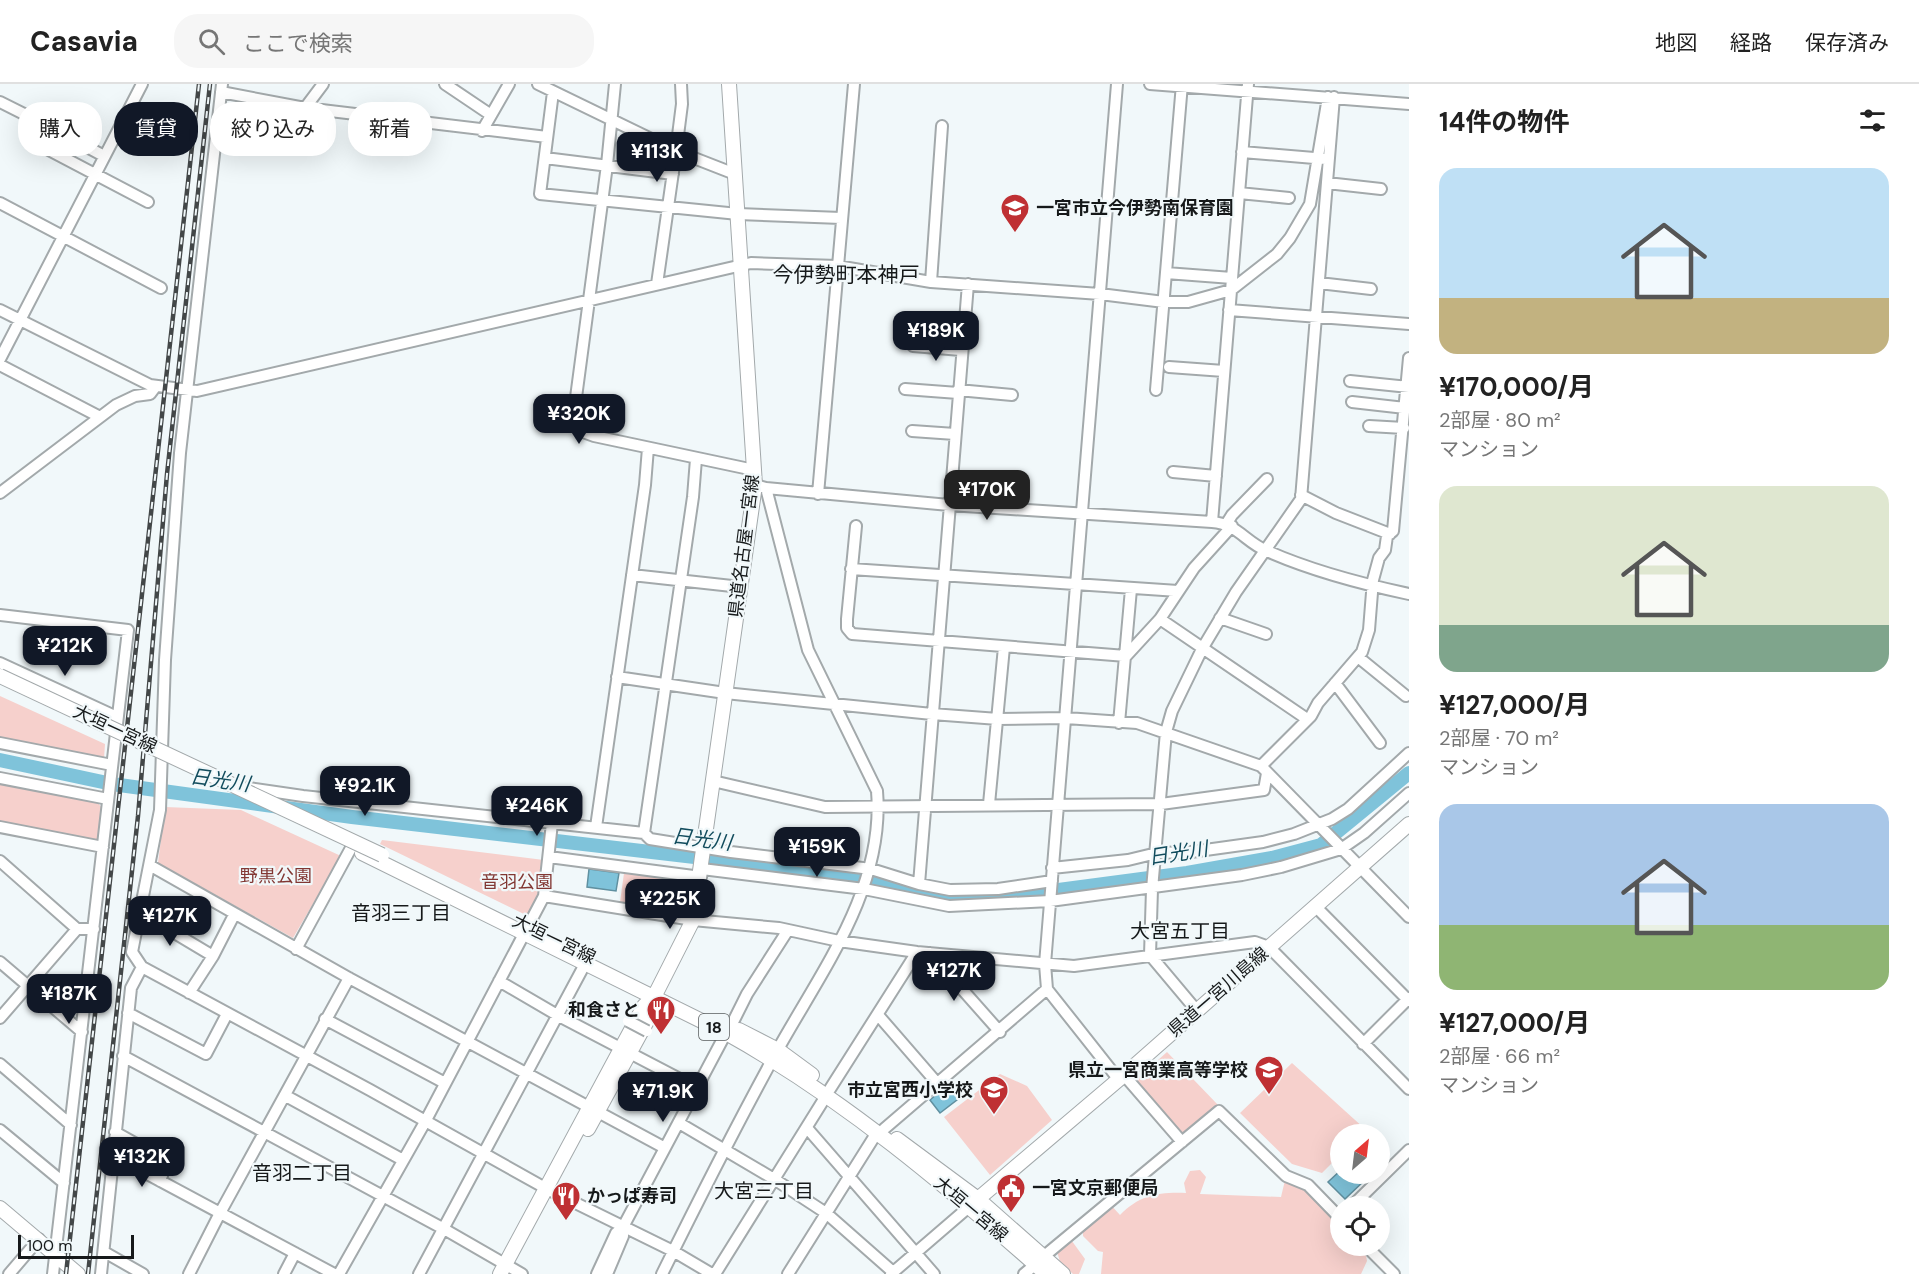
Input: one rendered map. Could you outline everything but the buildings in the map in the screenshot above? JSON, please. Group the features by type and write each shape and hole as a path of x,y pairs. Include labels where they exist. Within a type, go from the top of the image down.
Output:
{"main road":[{"name":"県道名古屋一宮線","path":"510,1271 593,1111 626,1051 652,1012 656,993 693,920 705,850 741,587 760,487 754,470 729,84"},
{"name":"大垣一宮線","path":"0,676 382,855 527,930 585,964 656,993"},
{"name":"大垣一宮線","path":"0,684 527,930 656,993 775,1055 974,1202 1039,1261 1063,1274"},
{"name":"県道一宮川島線","path":"974,1202 1122,1078 1409,824"},
{"path":"0,1208 56,1253 78,1274"},
{"name":"大垣一宮線","path":"1039,1261 1046,1274"}],"street":[{"path":"0,358 142,84"},
{"path":"310,102 323,84"},
{"path":"445,84 491,115"},
{"path":"482,131 509,84"},
{"path":"538,84 676,151 735,174"},
{"path":"615,84 607,165 573,420 584,432 594,436 754,470"},
{"path":"657,284 682,104 681,84"},
{"path":"818,494 854,84"},
{"path":"1117,84 1066,718 1056,804 1045,964 1047,989 1122,1078 1182,1142"},
{"path":"1150,84 1247,87 1409,104"},
{"path":"1156,390 1182,85"},
{"path":"1212,522 1247,87"},
{"path":"280,102 222,88 171,550 160,810 151,866 132,952 142,967 550,1190 714,1274 917,952"},
{"path":"553,92 540,194 738,214 841,218"},
{"path":"1,311 156,386 197,391 751,263 837,266 931,282 1100,294 1164,302 1188,302 1231,290 1265,266 1290,238 1310,204 1324,159 1331,97"},
{"path":"0,102 18,111"},
{"path":"336,112 547,137"},
{"path":"931,282 942,126"},
{"path":"104,156 59,132 55,133 49,150 148,202"},
{"path":"1242,152 1324,159"},
{"path":"545,158 673,174"},
{"path":"1197,1011 1150,955 1152,887 1157,853 1166,732 1172,711 1202,649 1301,495 1327,183 1324,159"},
{"path":"1327,183 1381,189"},
{"path":"1239,193 1289,198"},
{"path":"0,203 161,288"},
{"path":"1166,273 1232,278"},
{"path":"919,884 968,284"},
{"path":"1319,284 1371,289"},
{"path":"1229,310 1409,324"},
{"path":"913,346 961,350"},
{"path":"713,781 825,807 1161,804 1264,790 1264,770 1358,657 1368,630 1379,558 1390,534 1394,531 1404,491 1406,448 1404,428 1409,358"},
{"path":"0,365 100,417"},
{"path":"1169,367 1224,371"},
{"path":"1350,381 1408,387"},
{"path":"0,493 100,417 126,400 150,394 156,386"},
{"path":"905,389 1012,395"},
{"path":"1352,402 1407,406"},
{"path":"1369,426 1404,428"},
{"path":"912,431 954,434"},
{"path":"596,827 645,485 648,448"},
{"path":"644,833 696,459"},
{"path":"1173,472 1216,476"},
{"path":"1126,656 1160,619 1194,568 1229,525 1232,515 1267,479"},
{"path":"662,1274 725,1149 839,941 871,870 878,805 877,791 836,703 808,650 760,487 949,505 1212,522 1229,525 1266,551 1373,587 1409,594"},
{"path":"1301,495 1336,513 1390,534"},
{"path":"856,526 850,569 847,619 847,628 852,634 1126,656"},
{"path":"850,569 1178,591"},
{"path":"632,575 741,587"},
{"path":"1119,723 1131,589"},
{"path":"0,615 128,630 53,1274"},
{"path":"1220,618 1266,634"},
{"path":"1160,619 1307,719"},
{"path":"989,804 1004,647"},
{"path":"1358,657 1406,696"},
{"path":"0,663 117,717"},
{"path":"617,677 725,693 932,714 998,719 1066,718 1137,723 1264,770 1409,917"},
{"path":"1335,683 1380,743"},
{"path":"0,743 112,767"},
{"path":"1052,868 1128,860 1157,853 1191,852 1263,842 1318,826 1348,808 1409,753"},
{"path":"161,756 227,785 644,833 650,839 705,850 871,870 950,890 998,890 1052,882"},
{"path":"0,778 108,798"},
{"path":"549,856 864,887 949,906 1050,900 1281,867 1339,848 1364,833 1409,794"},
{"path":"339,1274 425,1122 544,896 552,823"},
{"path":"0,827 103,847"},
{"path":"296,949 346,846"},
{"path":"0,861 77,929 94,929"},
{"path":"151,866 234,915 665,1148"},
{"path":"544,896 693,920 788,930 839,941 917,952 1074,966 1255,942 1269,948 1409,1089"},
{"path":"1315,906 1409,999 1363,1044"},
{"path":"141,913 213,956"},
{"path":"189,993 213,956 234,915"},
{"path":"0,1018 77,929"},
{"path":"597,1274 616,1233 623,1227 747,994 788,930"},
{"path":"930,953 1000,1032"},
{"path":"0,962 82,1032"},
{"path":"419,1274 585,964"},
{"path":"101,1274 131,988 142,967"},
{"path":"189,1274 349,978"},
{"path":"499,981 559,1016 697,1088"},
{"path":"788,1274 880,1132 1000,1032 1047,989"},
{"path":"128,1013 206,1054 227,1014"},
{"path":"878,1015 937,1083"},
{"path":"326,1019 445,1083"},
{"path":"628,1021 647,1031"},
{"path":"123,1056 444,1228 510,1271"},
{"path":"0,1064 71,1125"},
{"path":"286,1096 403,1160"},
{"path":"1024,1274 1219,1111 1286,1176 1308,1185 1330,1207"},
{"path":"678,1123 725,1149 826,1213 892,1273 974,1202"},
{"path":"807,1128 934,1274"},
{"path":"0,1130 64,1183"},
{"path":"115,1132 167,1161 160,1181"},
{"path":"1362,1196 1409,1150"},
{"path":"112,1155 334,1274"},
{"path":"607,1274 623,1236 623,1227"},
{"path":"9,1274 39,1239"},
{"path":"103,1255 106,1253 143,1274"},
{"path":"284,1274 295,1253"},
{"path":"1376,1256 1394,1274"}],"green space":[{"path":"0,696 105,744 104,759 0,737"},
{"path":"0,781 98,803 102,808 97,840 0,822"},
{"name":"野黒公園","path":"165,807 241,810 341,856 293,938 158,863"},
{"name":"音羽公園","path":"382,840 544,860 540,895 530,917 380,844"},
{"path":"625,866 686,875 684,911 620,902"},
{"path":"1167,1052 1219,1106 1181,1140 1130,1085"},
{"path":"1292,1063 1359,1124 1330,1124 1330,1165 1322,1173 1292,1164 1240,1113"},
{"path":"1000,1074 1027,1086 1052,1120 990,1175 944,1117"},
{"path":"1200,1170 1206,1177 1200,1194 1281,1197 1286,1176 1300,1182 1330,1209 1330,1256 1366,1256 1367,1261 1361,1274 1101,1274 1103,1252 1098,1251 1083,1236 1083,1226 1109,1203 1120,1215 1127,1208 1150,1196 1186,1193 1184,1183 1190,1171"},
{"path":"1069,1237 1085,1259 1079,1274 1073,1274 1060,1262 1056,1248"}],"water":[{"path":"589,869 619,873 616,891 587,887"},
{"path":"951,1082 962,1096 940,1113 930,1100"},
{"path":"1330,1184 1361,1184 1348,1196 1342,1196"}],"waterway":[{"name":"日光川","path":"0,760 112,784 352,817 830,873 959,899 1005,897 1187,873 1272,858 1321,845 1409,773"}],"railway":[{"path":"66,1274 199,84"},
{"path":"88,1274 138,816 167,474 210,84"}],"place":[{"name":"一宮市立今伊勢南保育園","path":"1015,234"},
{"name":"和食さと","path":"661,1036"},
{"name":"県立一宮商業高等学校","path":"1269,1096"},
{"name":"市立宮西小学校","path":"994,1116"},
{"name":"一宮文京郵便局","path":"1011,1214"},
{"name":"かっぱ寿司","path":"566,1222"}],"district":[{"name":"今伊勢町本神戸","path":"846,275"},
{"name":"音羽三丁目","path":"401,913"},
{"name":"大宮五丁目","path":"1180,931"},
{"name":"音羽二丁目","path":"302,1173"},
{"name":"大宮三丁目","path":"764,1191"}]}
